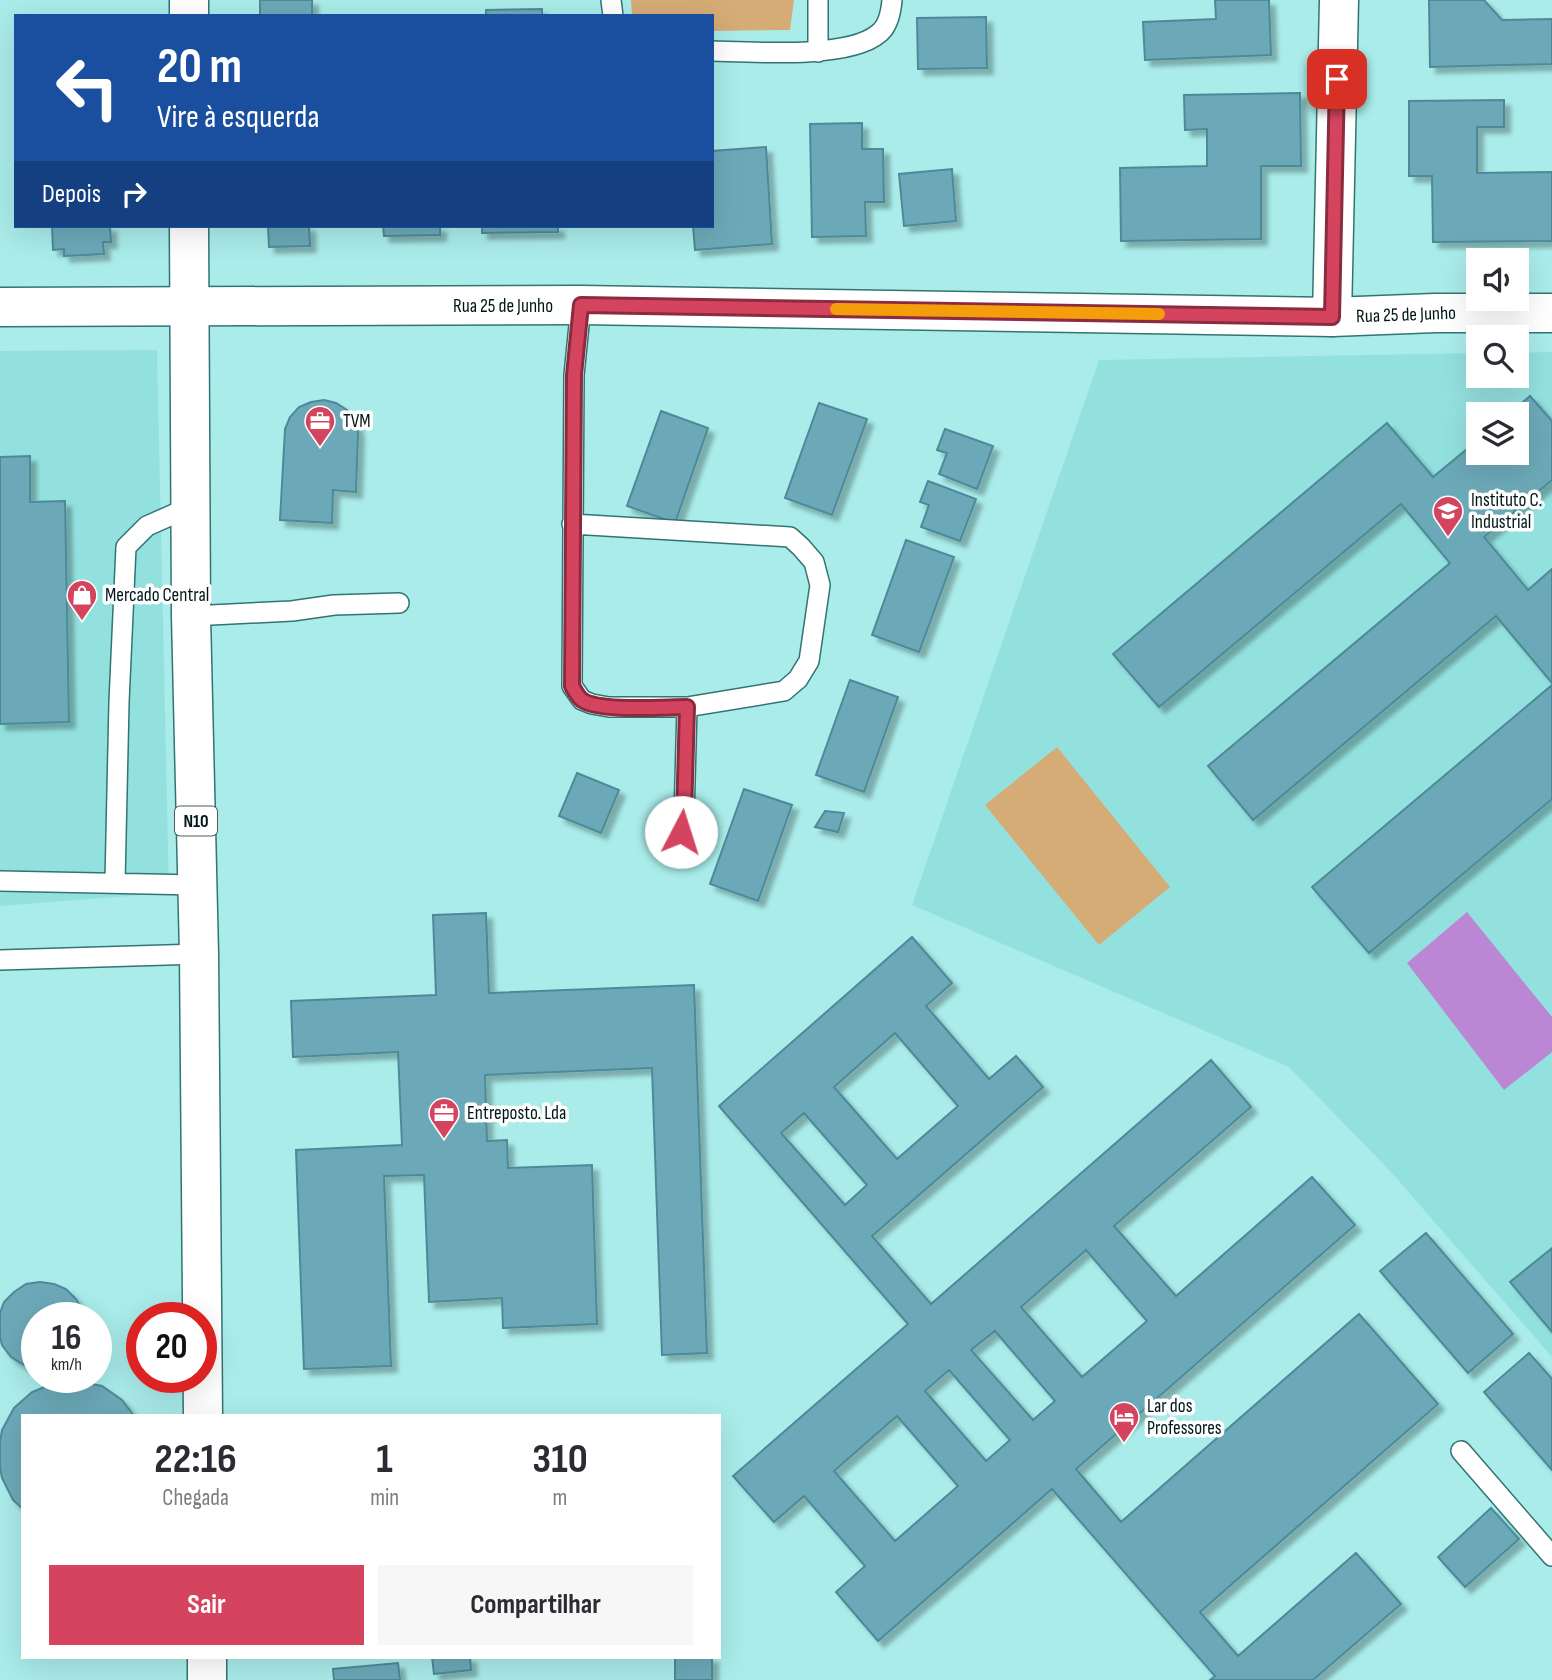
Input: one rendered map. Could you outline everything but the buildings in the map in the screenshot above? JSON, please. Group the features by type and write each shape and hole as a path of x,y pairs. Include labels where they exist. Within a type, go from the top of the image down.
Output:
{"street":[{"path":"1332,317 1339,0"},
{"name":"N10","path":"189,228 191,616 199,954 203,1414"},
{"name":"Rua 25 de Junho","path":"0,307 581,305 1332,317 1435,313 1552,313"},
{"path":"207,1659 207,1680"}],"lane":[{"path":"818,0 818,52"},
{"path":"714,51 818,52 849,47 872,39 881,32 891,12 892,0"},
{"path":"572,524 790,537 814,562 820,585 809,661 798,679 784,691 687,707 609,707 592,704 582,700 572,686 572,524 574,375 581,305"},
{"path":"115,882 125,547 147,526 190,507"},
{"path":"191,616 398,603"},
{"path":"679,856 684,818 687,707"},
{"path":"0,881 197,885"},
{"path":"0,960 199,954"},
{"path":"1461,1451 1552,1556"}],"shaded area":[{"path":"631,0 794,0 790,30 714,31 714,14 632,14"},
{"name":"Mercado Central","path":"157,350 169,893 0,906 0,351"},
{"path":"1552,352 1552,1357 1391,1172 1289,1067 912,905 1099,360 1466,353 1466,388 1529,388 1529,353"},
{"path":"1057,747 1170,887 1099,945 985,805"},
{"path":"1467,912 1552,1017 1552,1052 1504,1090 1407,963"}],"slow traffic":[{"path":"836,309 1159,314"}],"place":[{"name":"TVM","path":"320,448"},
{"name":"Instituto C. Industrial","path":"1448,538"},
{"name":"Mercado Central","path":"82,622"},
{"name":"Entreposto. Lda","path":"444,1140"},
{"name":"Lar dos Professores","path":"1124,1444"}],"route":[{"path":"681,832 684,818 687,707 609,707 592,704 582,700 572,686 574,375 581,305 1332,317 1337,79"}]}
